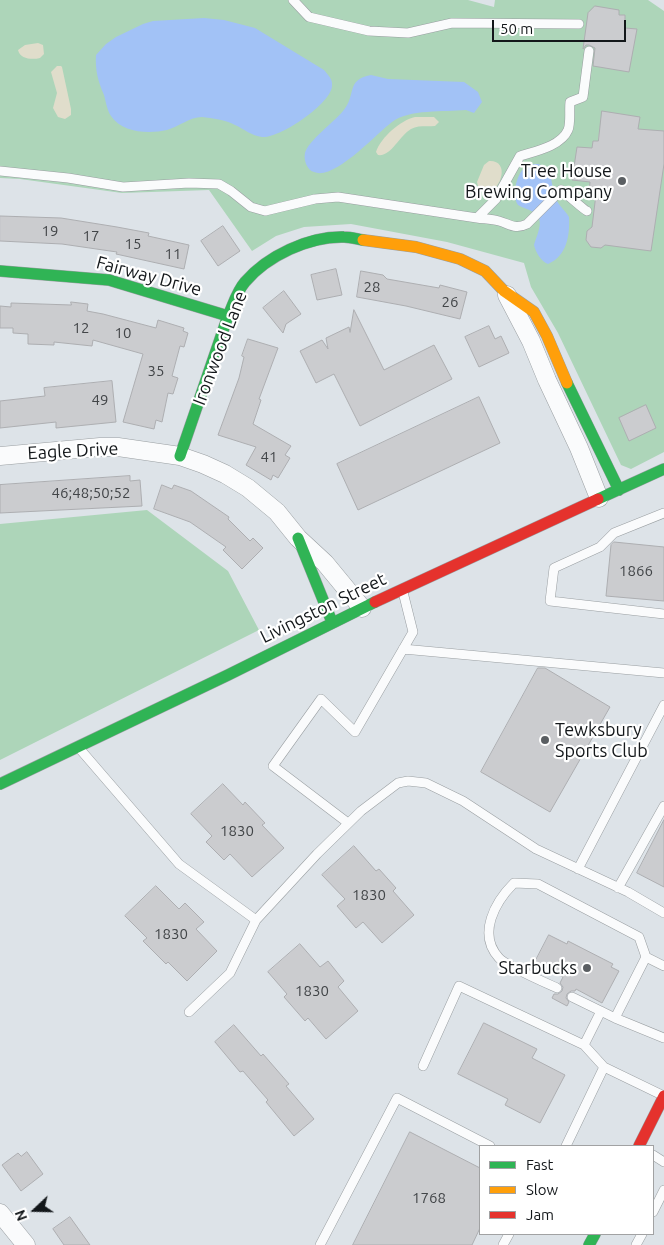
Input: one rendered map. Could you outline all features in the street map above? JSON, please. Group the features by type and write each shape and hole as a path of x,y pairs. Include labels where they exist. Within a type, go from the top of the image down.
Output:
{"street":[{"name":"Ironwood Lane","path":"180,456 228,316 236,296 246,282 265,264 282,252 310,242 343,237 416,247 460,259 485,271 504,291 534,312 619,490"},
{"name":"Fairway Drive","path":"0,271 109,280 228,316"},
{"name":"Ironwood Lane","path":"504,291 531,340 599,498"},
{"name":"Eagle Drive","path":"0,456 118,447 180,456 225,474 248,488 277,512 298,538 325,563 362,608"},
{"name":"Livingston Street","path":"0,784 228,675 332,622 664,469"},
{"name":"Eagle Drive","path":"298,538 332,622"},
{"path":"640,1145 664,1096"},
{"path":"0,1213 26,1245"}],"lane":[{"path":"293,0 308,17 368,31 408,33 452,23 579,24"},
{"path":"477,218 496,199 520,156 560,140 569,129 570,102 584,97 589,51"},
{"path":"0,171 68,178 124,187 189,183 219,184 251,207 266,211 315,199 338,197 499,221 518,227 527,224 561,190 587,212"},
{"path":"664,513 614,533 600,547 554,568 550,601 664,614"},
{"path":"348,823 272,766 320,699 355,732 413,632 402,590"},
{"path":"403,649 664,673"},
{"path":"578,869 664,705"},
{"path":"78,746 179,864 256,920"},
{"path":"189,1012 230,973 256,920 316,854 361,811 398,783 408,781 426,783 470,805 536,849 618,888 664,913"},
{"path":"618,888 664,806"},
{"path":"557,988 499,959 489,941 490,917 501,896 514,883 538,884 639,937 646,957 664,966"},
{"path":"615,1018 646,957"},
{"path":"424,1066 459,986 584,1045 604,1067 664,1096"},
{"path":"572,997 615,1018 664,1038"},
{"path":"584,1045 601,1011"},
{"path":"566,1145 604,1067"},
{"path":"320,1245 397,1098 488,1145"},
{"path":"654,1210 664,1190"}],"green space":[{"path":"0,0 468,0 494,7 495,0 648,0 664,11 664,452 631,469 621,465 558,333 531,287 524,263 447,242 351,224 304,227 276,236 252,251 209,190 122,193 0,178"},
{"path":"147,510 228,571 259,630 0,760 0,524"}],"sand":[{"path":"38,43 43,45 44,54 40,58 27,58 19,53 18,50 25,45"},
{"path":"57,66 62,67 71,109 71,115 65,119 58,117 53,108 57,93 51,72"},
{"path":"415,117 434,117 439,122 435,126 411,129 387,153 378,155 376,152 387,135 404,122"},
{"path":"489,161 500,165 502,175 497,186 487,193 479,190 477,182 484,165"}],"water":[{"path":"204,18 224,20 255,28 324,70 332,81 329,93 314,111 291,126 270,136 258,136 227,122 202,117 167,130 152,132 136,131 116,122 108,111 96,66 96,55 116,37 143,24 153,21"},
{"path":"371,75 388,79 464,82 478,92 482,102 474,113 466,110 427,112 399,118 354,155 332,170 322,173 311,171 305,160 307,148 343,111 350,99 354,84 363,77"},
{"path":"538,164 543,166 550,174 557,201 569,217 569,231 566,244 559,256 548,264 539,256 534,245 540,227 539,219 533,212 518,205 515,195 516,183 521,172 529,165"}],"building":[{"path":"595,6 619,10 619,15 625,15 625,28 637,29 629,72 593,66 595,48 586,45 583,49 588,13"},
{"name":"Tree House Brewing Company","path":"602,111 640,117 638,129 664,131 664,164 651,251 605,245 601,248 591,247 586,240 587,231 592,227 596,194 589,194 590,182 572,180 577,147 592,148 593,141 598,141"},
{"path":"0,216 61,218 149,233 148,236 189,245 184,269 116,254 117,252 62,244 0,241"},
{"path":"223,226 240,251 218,266 201,241"},
{"path":"336,269 342,295 317,300 311,275"},
{"path":"361,271 383,275 387,279 439,288 440,285 467,292 460,319 357,297"},
{"path":"284,291 301,314 286,324 283,333 263,308"},
{"path":"71,302 88,304 87,311 156,328 158,320 184,328 183,331 188,333 184,347 180,346 172,376 178,378 173,394 168,393 162,422 156,420 154,429 123,422 143,354 93,340 92,346 54,342 54,345 28,344 28,334 13,333 13,328 0,328 0,306 11,307 11,303 71,305"},
{"path":"354,310 384,370 434,345 452,379 360,426 334,374 316,383 300,351 322,340 328,349 326,338 349,327 350,332"},
{"path":"489,326 495,339 501,336 509,353 479,367 465,337"},
{"path":"248,339 278,348 259,399 261,400 253,424 291,446 285,455 290,458 278,478 273,475 271,480 246,465 256,447 218,435 239,378 244,357 242,356"},
{"path":"112,381 116,422 56,428 56,422 0,428 0,401 45,396 44,388"},
{"path":"479,397 500,443 358,510 337,464"},
{"path":"646,405 656,428 629,441 619,418"},
{"path":"130,476 130,481 140,480 142,506 0,513 0,485"},
{"path":"162,485 172,489 174,485 191,491 229,517 228,519 250,541 253,538 263,548 242,569 223,550 226,547 190,522 154,509"},
{"path":"614,542 664,547 664,601 606,596 611,545"},
{"name":"Tewksbury Sports Club","path":"538,668 545,668 610,707 550,812 481,772"},
{"path":"223,784 243,805 245,802 265,823 262,825 284,848 252,877 230,854 224,860 206,842 212,836 191,814"},
{"path":"664,820 664,887 637,873"},
{"path":"354,846 376,871 379,869 396,888 393,891 414,915 382,943 363,922 356,928 337,906 345,899 322,875"},
{"path":"156,886 179,909 185,903 204,922 196,929 217,951 187,981 168,962 166,964 143,941 147,938 125,916"},
{"path":"549,935 567,944 568,941 613,964 611,967 619,971 602,1003 576,989 567,994 566,998 569,1002 567,1006 552,998 554,994 562,991 563,987 560,983 563,977 535,962"},
{"path":"300,944 320,967 328,961 344,981 338,987 358,1011 326,1039 308,1018 305,1021 284,997 287,994 268,972"},
{"path":"484,1023 537,1049 532,1058 565,1075 540,1123 505,1105 508,1099 458,1074"},
{"path":"234,1025 289,1084 286,1086 314,1119 294,1136 266,1102 268,1100 243,1071 240,1072 215,1042"},
{"path":"410,1132 479,1167 479,1230 472,1245 353,1245"},
{"path":"27,1152 43,1174 21,1191 2,1165 18,1153 21,1156"},
{"path":"70,1217 90,1245 64,1245 53,1229"}],"traffic: fast":[{"path":"180,456 228,316 237,294 245,282 277,256 303,244 331,238 346,237 363,240"},
{"path":"0,271 109,280 228,316"},
{"path":"567,383 619,490"},
{"path":"598,499 664,469"},
{"path":"298,538 332,622"},
{"path":"0,784 375,602"},
{"path":"589,1245 594,1235"}],"traffic: slow":[{"path":"363,240 416,247 460,259 485,271 504,291 534,312 547,336 567,383"}],"traffic: jam":[{"path":"375,602 598,499"},
{"path":"640,1145 664,1096"}],"place":[{"name":"Tree House Brewing Company","path":"622,181"},
{"name":"Tewksbury Sports Club","path":"545,740"},
{"name":"Starbucks","path":"587,968"}]}
